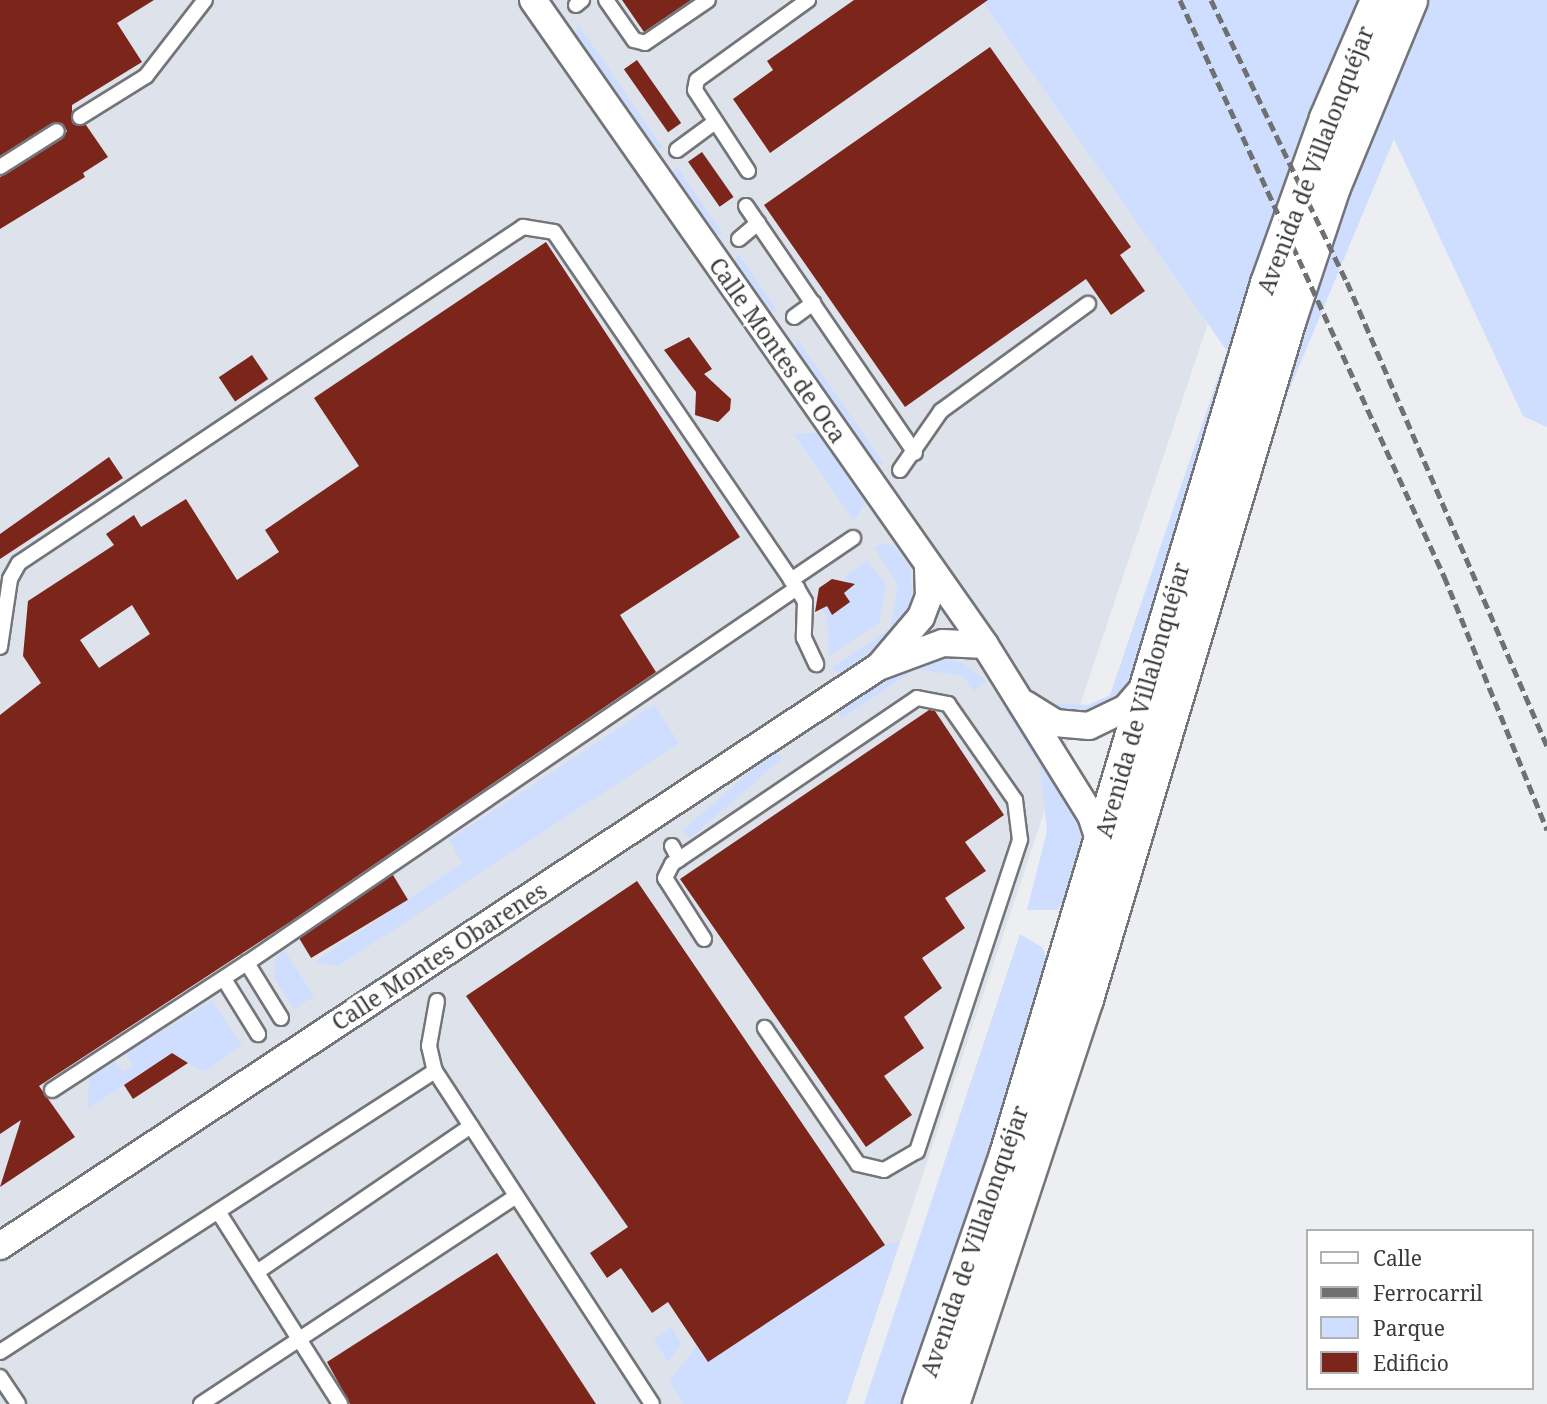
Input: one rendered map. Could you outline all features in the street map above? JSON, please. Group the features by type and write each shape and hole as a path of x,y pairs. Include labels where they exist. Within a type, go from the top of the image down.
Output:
{"street":[{"name":"Calle Montes de Oca","path":"533,0 985,645 1091,815 1101,845"},
{"name":"Avenida de Villalonquéjar","path":"919,1404 1006,1154 1279,248 1326,118 1377,0"},
{"name":"Avenida de Villalonquéjar","path":"951,1404 1086,999 1293,306 1332,187 1410,0"},
{"name":"Calle Montes Obarenes","path":"878,667 921,617 929,596 928,566"},
{"name":"Calle Montes Obarenes","path":"0,1246 878,667 943,643 985,645"},
{"name":"Calle Montes de Oca","path":"1021,702 1055,723 1089,726 1126,708 1147,682"}],"lane":[{"path":"80,117 146,76 205,0"},
{"path":"606,0 634,40 645,43 708,0"},
{"path":"748,171 695,90 697,80 808,0"},
{"path":"677,150 715,122"},
{"path":"0,167 57,131"},
{"path":"746,206 915,453"},
{"path":"739,239 758,223"},
{"path":"0,647 9,579 19,563 523,226 554,232 794,584 805,602 804,638 816,664"},
{"path":"794,317 813,303"},
{"path":"900,470 915,453 941,411 1088,304"},
{"path":"52,1090 224,979 794,584 853,538"},
{"path":"704,939 665,878 675,853 798,770 917,698 948,704 1015,800 1020,839 1002,916 918,1151 902,1163 884,1170 858,1164 765,1028"},
{"path":"247,963 281,1018"},
{"path":"224,979 258,1034"},
{"path":"437,1001 429,1046 435,1071 652,1404"},
{"path":"0,1352 435,1071"},
{"path":"257,1272 471,1126"},
{"path":"201,1404 516,1196"},
{"path":"219,1213 340,1404"},
{"path":"0,1377 18,1404"}],"shaded area":[{"path":"0,0 981,0 1208,323 846,1404 0,1404"}],"green space":[{"path":"981,0 1547,0 1547,427 1523,416 1394,139 1275,424 1229,356 1133,681 1112,709 1070,718 1041,703 1088,705 1110,695 1227,351"},
{"path":"578,24 663,148 653,151 574,38"},
{"path":"677,167 724,235 712,235 671,176"},
{"path":"738,253 778,312 765,311 733,265"},
{"path":"798,340 884,464 874,466 793,351"},
{"path":"817,433 865,502 854,521 794,434"},
{"path":"887,543 897,548 911,569 912,607 878,648 838,674 832,667 890,629 898,585 874,547"},
{"path":"868,560 886,585 879,623 829,656 827,617 822,609 827,606 833,614 850,603 844,593 848,589 845,576"},
{"path":"936,657 963,663 987,682 973,691 963,676 916,669 842,718 836,709 893,672"},
{"path":"654,705 679,743 338,966 314,962 462,863 449,840"},
{"path":"1008,706 1080,821 1087,843 1065,901 1057,910 1027,910 1047,831 1040,766 1005,710"},
{"path":"775,750 782,758 690,838 683,830"},
{"path":"1020,934 1043,948 1047,961 988,1160 905,1404 864,1404"},
{"path":"284,950 314,996 294,1009 274,978 275,959"},
{"path":"212,1000 242,1045 203,1072 172,1053 88,1109 89,1078 115,1062 123,1072 133,1065 125,1054"},
{"path":"900,1241 846,1404 684,1404 669,1381 697,1346 708,1362 885,1245"},
{"path":"671,1327 682,1344 668,1362 654,1340"}],"building":[{"path":"0,0 154,0 117,23 142,62 72,105 72,123 86,125 108,157 83,173 85,177 0,229 0,177 62,139 67,131 62,123 52,123 0,156"},
{"path":"622,0 691,0 644,32"},
{"path":"854,0 988,0 770,153 733,99 773,70 767,61"},
{"path":"990,47 1131,247 1120,255 1145,291 1111,315 1086,279 905,407 764,205"},
{"path":"637,60 681,123 668,132 624,69"},
{"path":"702,152 734,197 720,207 688,162"},
{"path":"546,242 740,537 620,615 656,672 290,922 39,1086 75,1137 0,1187 21,1120 0,1134 0,715 41,683 23,656 28,601 114,545 106,534 134,515 141,527 186,499 237,580 279,552 265,530 359,466 314,398","holes":["132,605 150,634 99,668 80,640"]},
{"path":"689,337 712,369 704,374 731,399 730,410 718,422 695,415 696,392 664,350"},
{"path":"252,355 268,379 235,401 219,377"},
{"path":"109,457 123,478 0,559 0,534"},
{"path":"832,579 855,584 844,593 850,602 832,615 827,606 815,612 819,588"},
{"path":"929,710 935,711 1004,815 965,842 986,871 945,898 965,928 922,958 942,988 904,1017 924,1048 884,1076 912,1115 866,1147 680,879"},
{"path":"393,875 408,900 311,958 296,933"},
{"path":"637,881 885,1245 708,1362 668,1302 652,1313 621,1268 607,1278 590,1253 628,1227 466,996"},
{"path":"172,1053 188,1063 133,1099 124,1085"},
{"path":"497,1253 596,1404 350,1404 327,1362"}],"railway":[{"path":"1180,0 1444,576 1547,830"},
{"path":"1211,0 1347,282 1547,746"}]}
